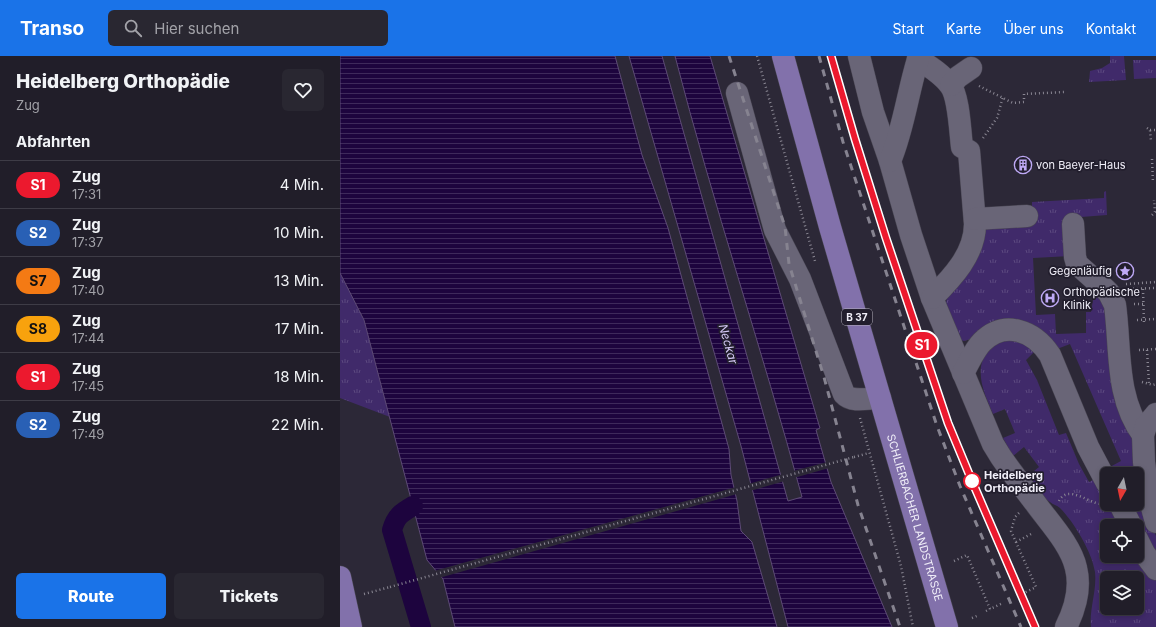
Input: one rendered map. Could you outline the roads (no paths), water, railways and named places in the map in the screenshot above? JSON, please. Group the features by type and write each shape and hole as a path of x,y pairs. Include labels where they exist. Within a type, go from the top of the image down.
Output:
{"main road":[{"name":"B 37","path":"782,56 830,227 882,402"},
{"name":"SCHLIERBACHER LANDSTRASSE","path":"882,402 947,627"},
{"path":"340,577 351,627"}],"lane":[{"path":"859,56 873,112 890,161 903,210 932,298 993,444 1000,457 1063,540 1076,567 1077,594 1073,611 1066,627"},
{"path":"890,161 898,140 903,115 919,57 934,70 960,76 957,102 962,146 969,151 975,236 958,269 932,298"},
{"path":"737,93 775,230 800,279 844,394 852,399 882,402"},
{"path":"975,219 1028,216"},
{"path":"1073,224 1075,261 1109,294 1115,305 1123,389 1132,417 1143,435"},
{"path":"963,373 981,343 994,333 1004,330 1018,331 1030,335 1036,339 1050,355 1100,473"},
{"path":"1156,414 1146,426 1143,435 1144,462 1148,493 1156,522"},
{"path":"1144,553 1156,569"}],"water":[{"path":"340,56 615,56 642,155 668,228 729,449 731,475 737,501 741,531 752,542 777,627 455,627 443,579 427,560 364,320 340,273"},
{"name":"Neckar","path":"629,56 662,56 788,501 802,497 771,386 705,167 675,56 710,56 820,428 816,430 831,482 892,627 788,627 741,446"}],"waterway":[{"path":"413,506 400,515 395,521 392,530 421,627"}],"railway":[{"path":"729,56 785,227 789,264 824,377 858,505 900,627"},
{"path":"819,56 843,142 937,426 960,486 1021,627"},
{"path":"831,56 886,238 948,423 1035,627"}],"train":[{"name":"S1","path":"831,56 886,238 948,423 1035,627"}],"place":[{"name":"von Baeyer-Haus","path":"1023,165"},
{"name":"Gegenläufig","path":"1125,271"},
{"name":"Orthopädische Klinik","path":"1050,298"},
{"name":"Heidelberg Orthopädie","path":"972,481"}]}
